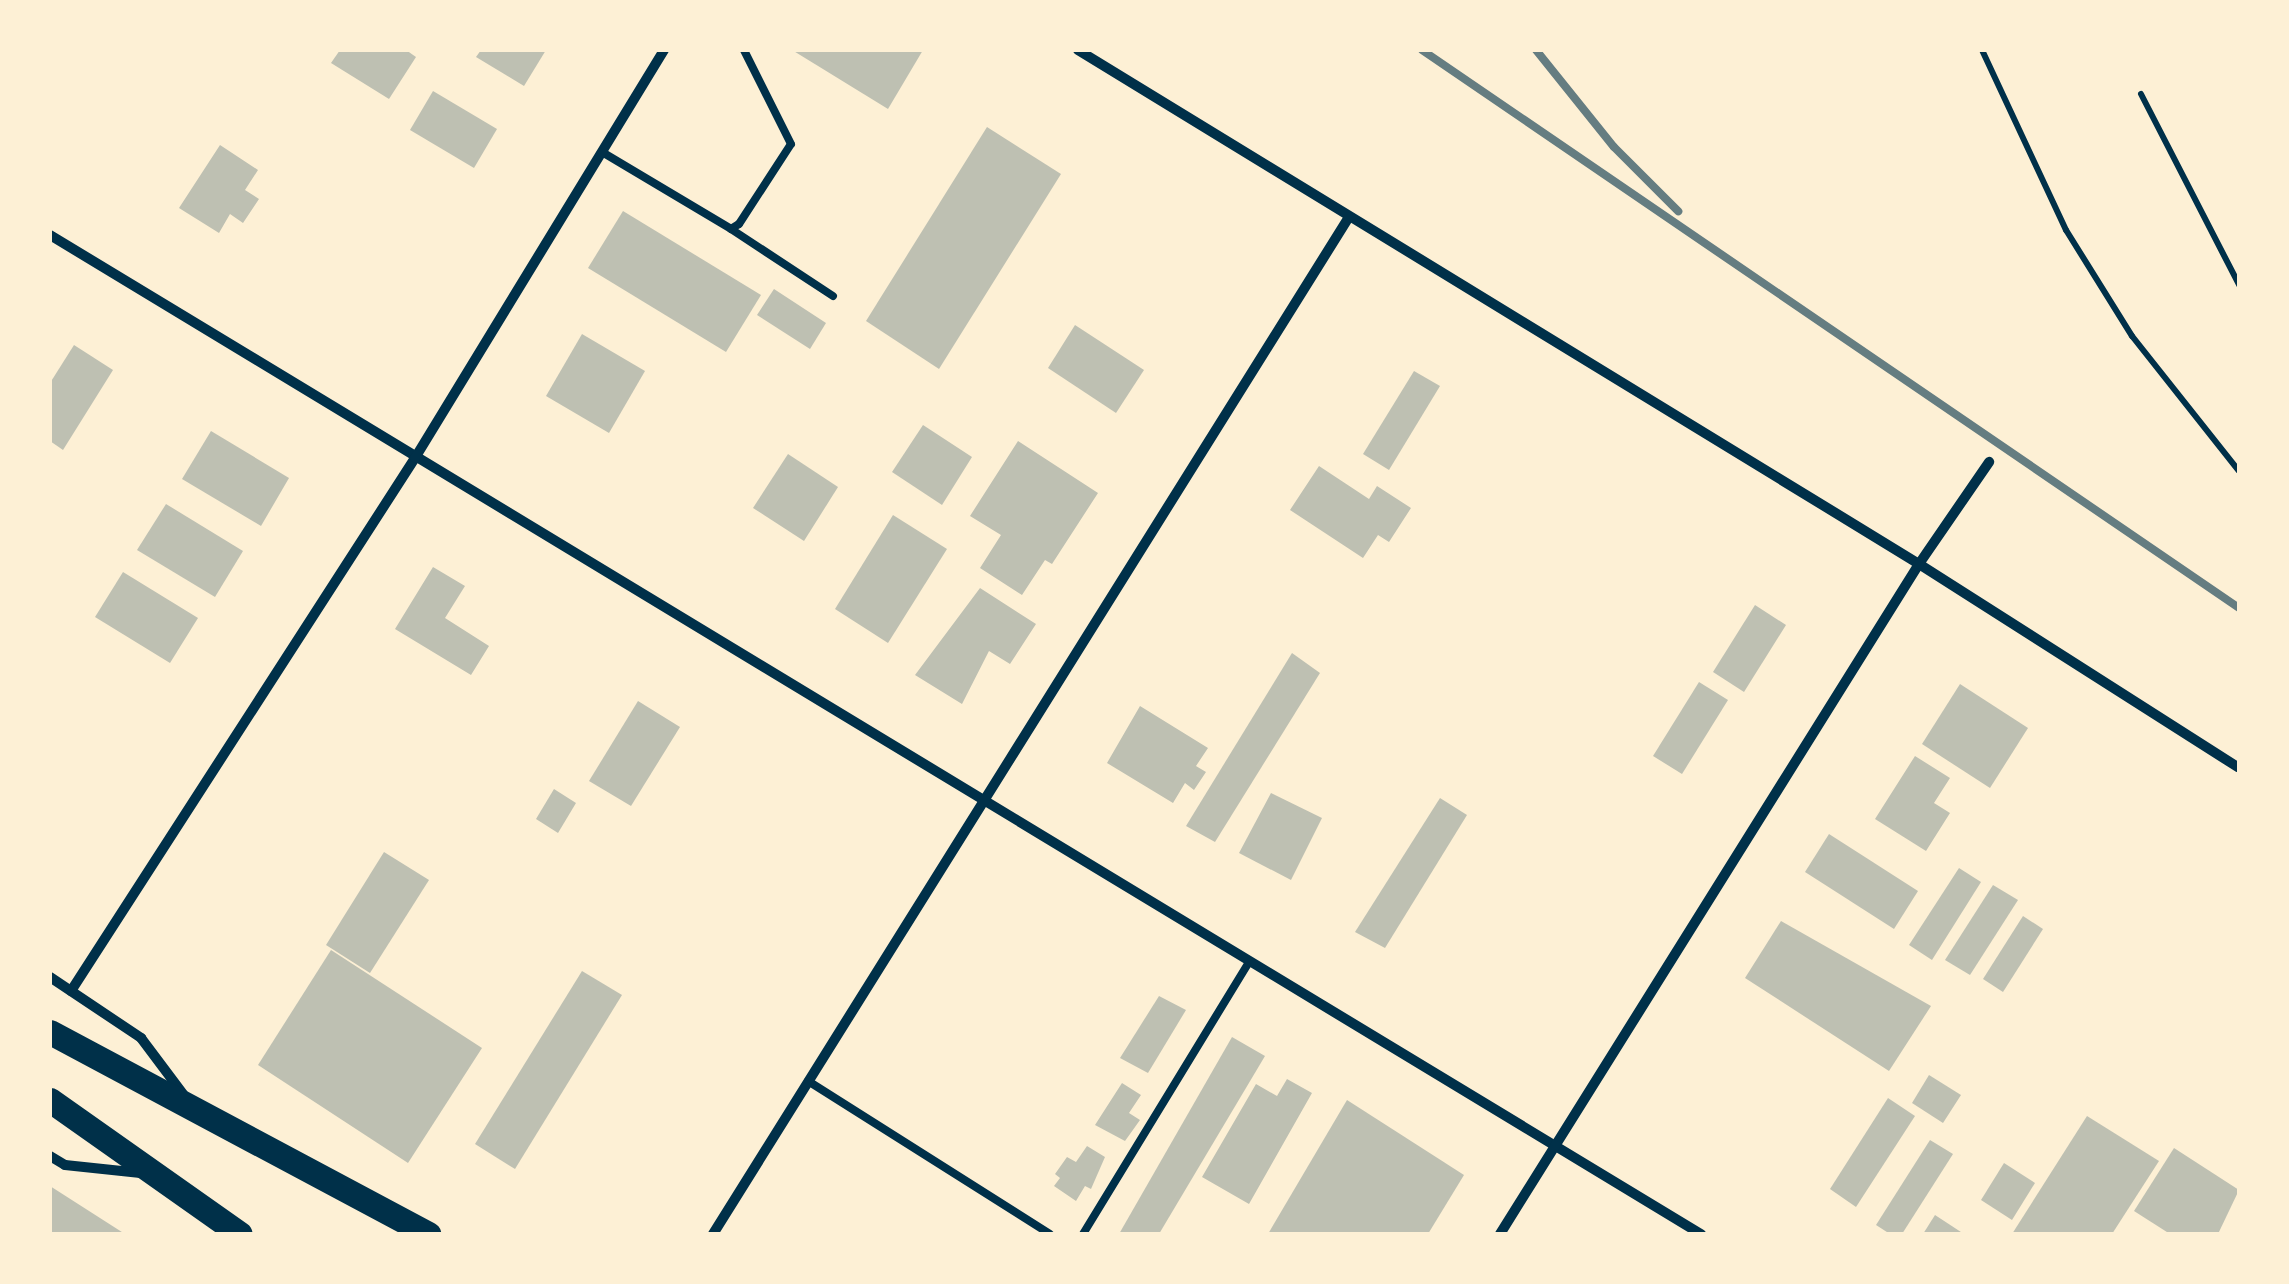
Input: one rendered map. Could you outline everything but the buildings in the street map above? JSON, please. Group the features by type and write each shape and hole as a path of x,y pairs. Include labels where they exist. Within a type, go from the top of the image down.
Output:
{"main road":[{"path":"50,1032 199,1115 429,1234"},
{"path":"50,1100 240,1234"}],"street":[{"path":"72,991 415,458 664,50"},
{"path":"1078,50 1919,564 2239,768"},
{"path":"713,1234 1349,217"},
{"path":"50,235 1701,1234"},
{"path":"1500,1234 1919,564 1989,462"},
{"path":"50,977 141,1038 199,1115"},
{"path":"50,1156 65,1165 156,1174"}],"lane":[{"path":"730,229 791,144 744,50"},
{"path":"602,152 833,296"},
{"path":"1083,1234 1249,962"},
{"path":"808,1081 1050,1234"}],"path":[{"path":"1982,50 2066,230 2132,336 2239,470"},
{"path":"2141,94 2239,285"}],"railway":[{"path":"1422,50 2239,608"},
{"path":"1536,50 1614,147 1678,211"}]}
